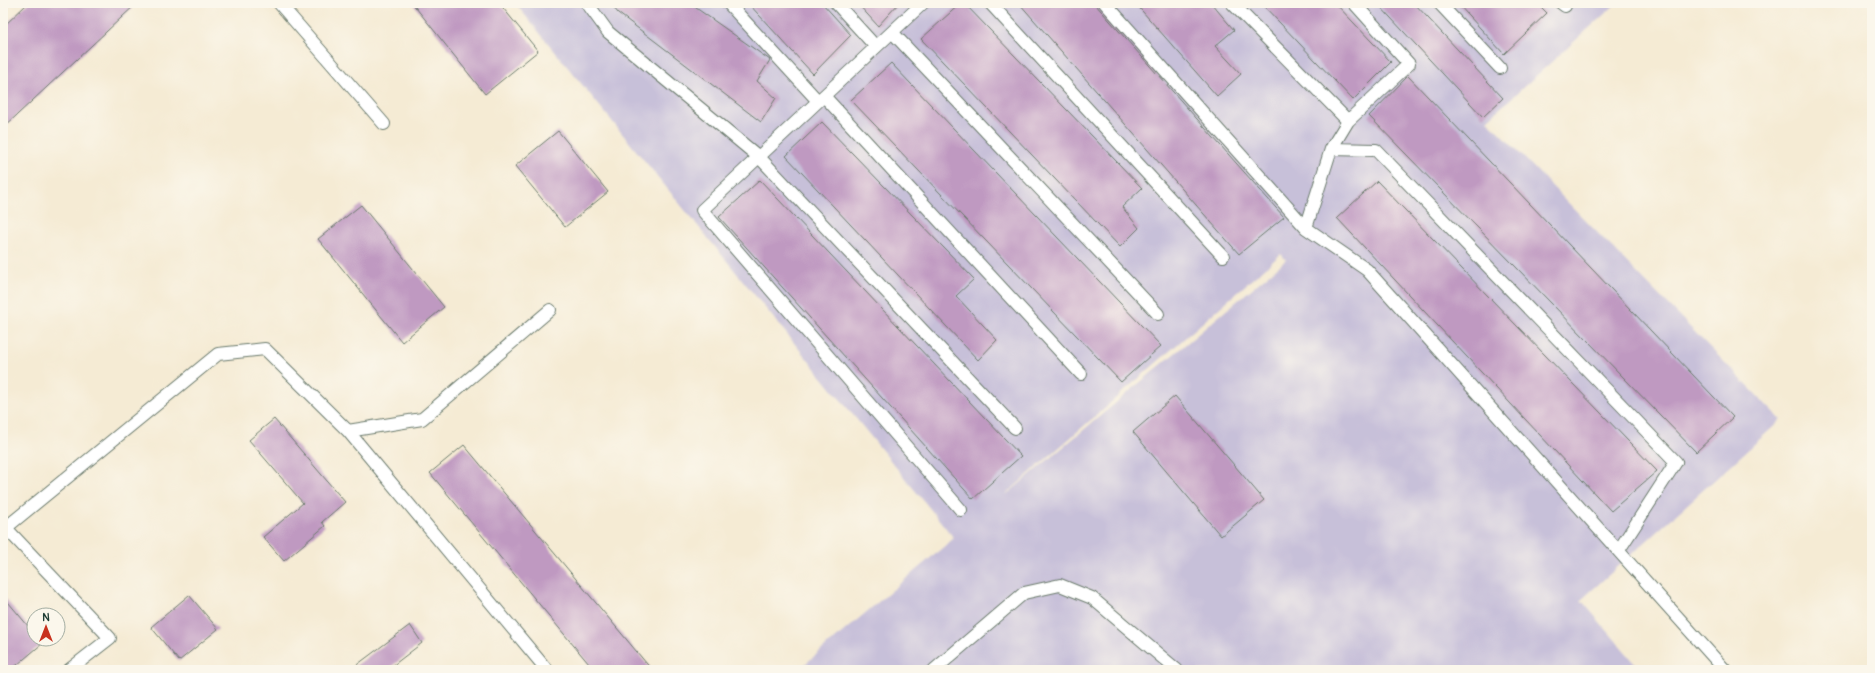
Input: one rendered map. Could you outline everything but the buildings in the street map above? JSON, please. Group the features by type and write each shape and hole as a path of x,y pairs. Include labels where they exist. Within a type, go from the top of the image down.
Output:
{"lane":[{"path":"279,3 384,124"},
{"path":"587,3 608,32 760,158 1015,428"},
{"path":"728,3 821,99 1081,374"},
{"path":"836,3 876,47"},
{"path":"923,3 760,158 702,210 961,510"},
{"path":"990,3 1223,256"},
{"path":"1105,3 1306,228 1367,270 1725,670"},
{"path":"1232,3 1348,121"},
{"path":"1306,228 1331,149 1348,121 1409,64 1354,3"},
{"path":"1439,3 1500,68"},
{"path":"892,32 1158,314"},
{"path":"1331,149 1376,150 1676,462 1619,550"},
{"path":"348,430 422,419 550,310"},
{"path":"69,670 110,638 4,529 218,354 266,349 348,430 547,670"},
{"path":"934,670 1024,593 1060,585 1092,598 1177,670"}],"shaded area":[{"path":"515,3 1617,3 1487,120 1781,420 1581,600 1641,670 798,670 954,538","holes":["1281,254 1286,260 1006,495"]}]}
